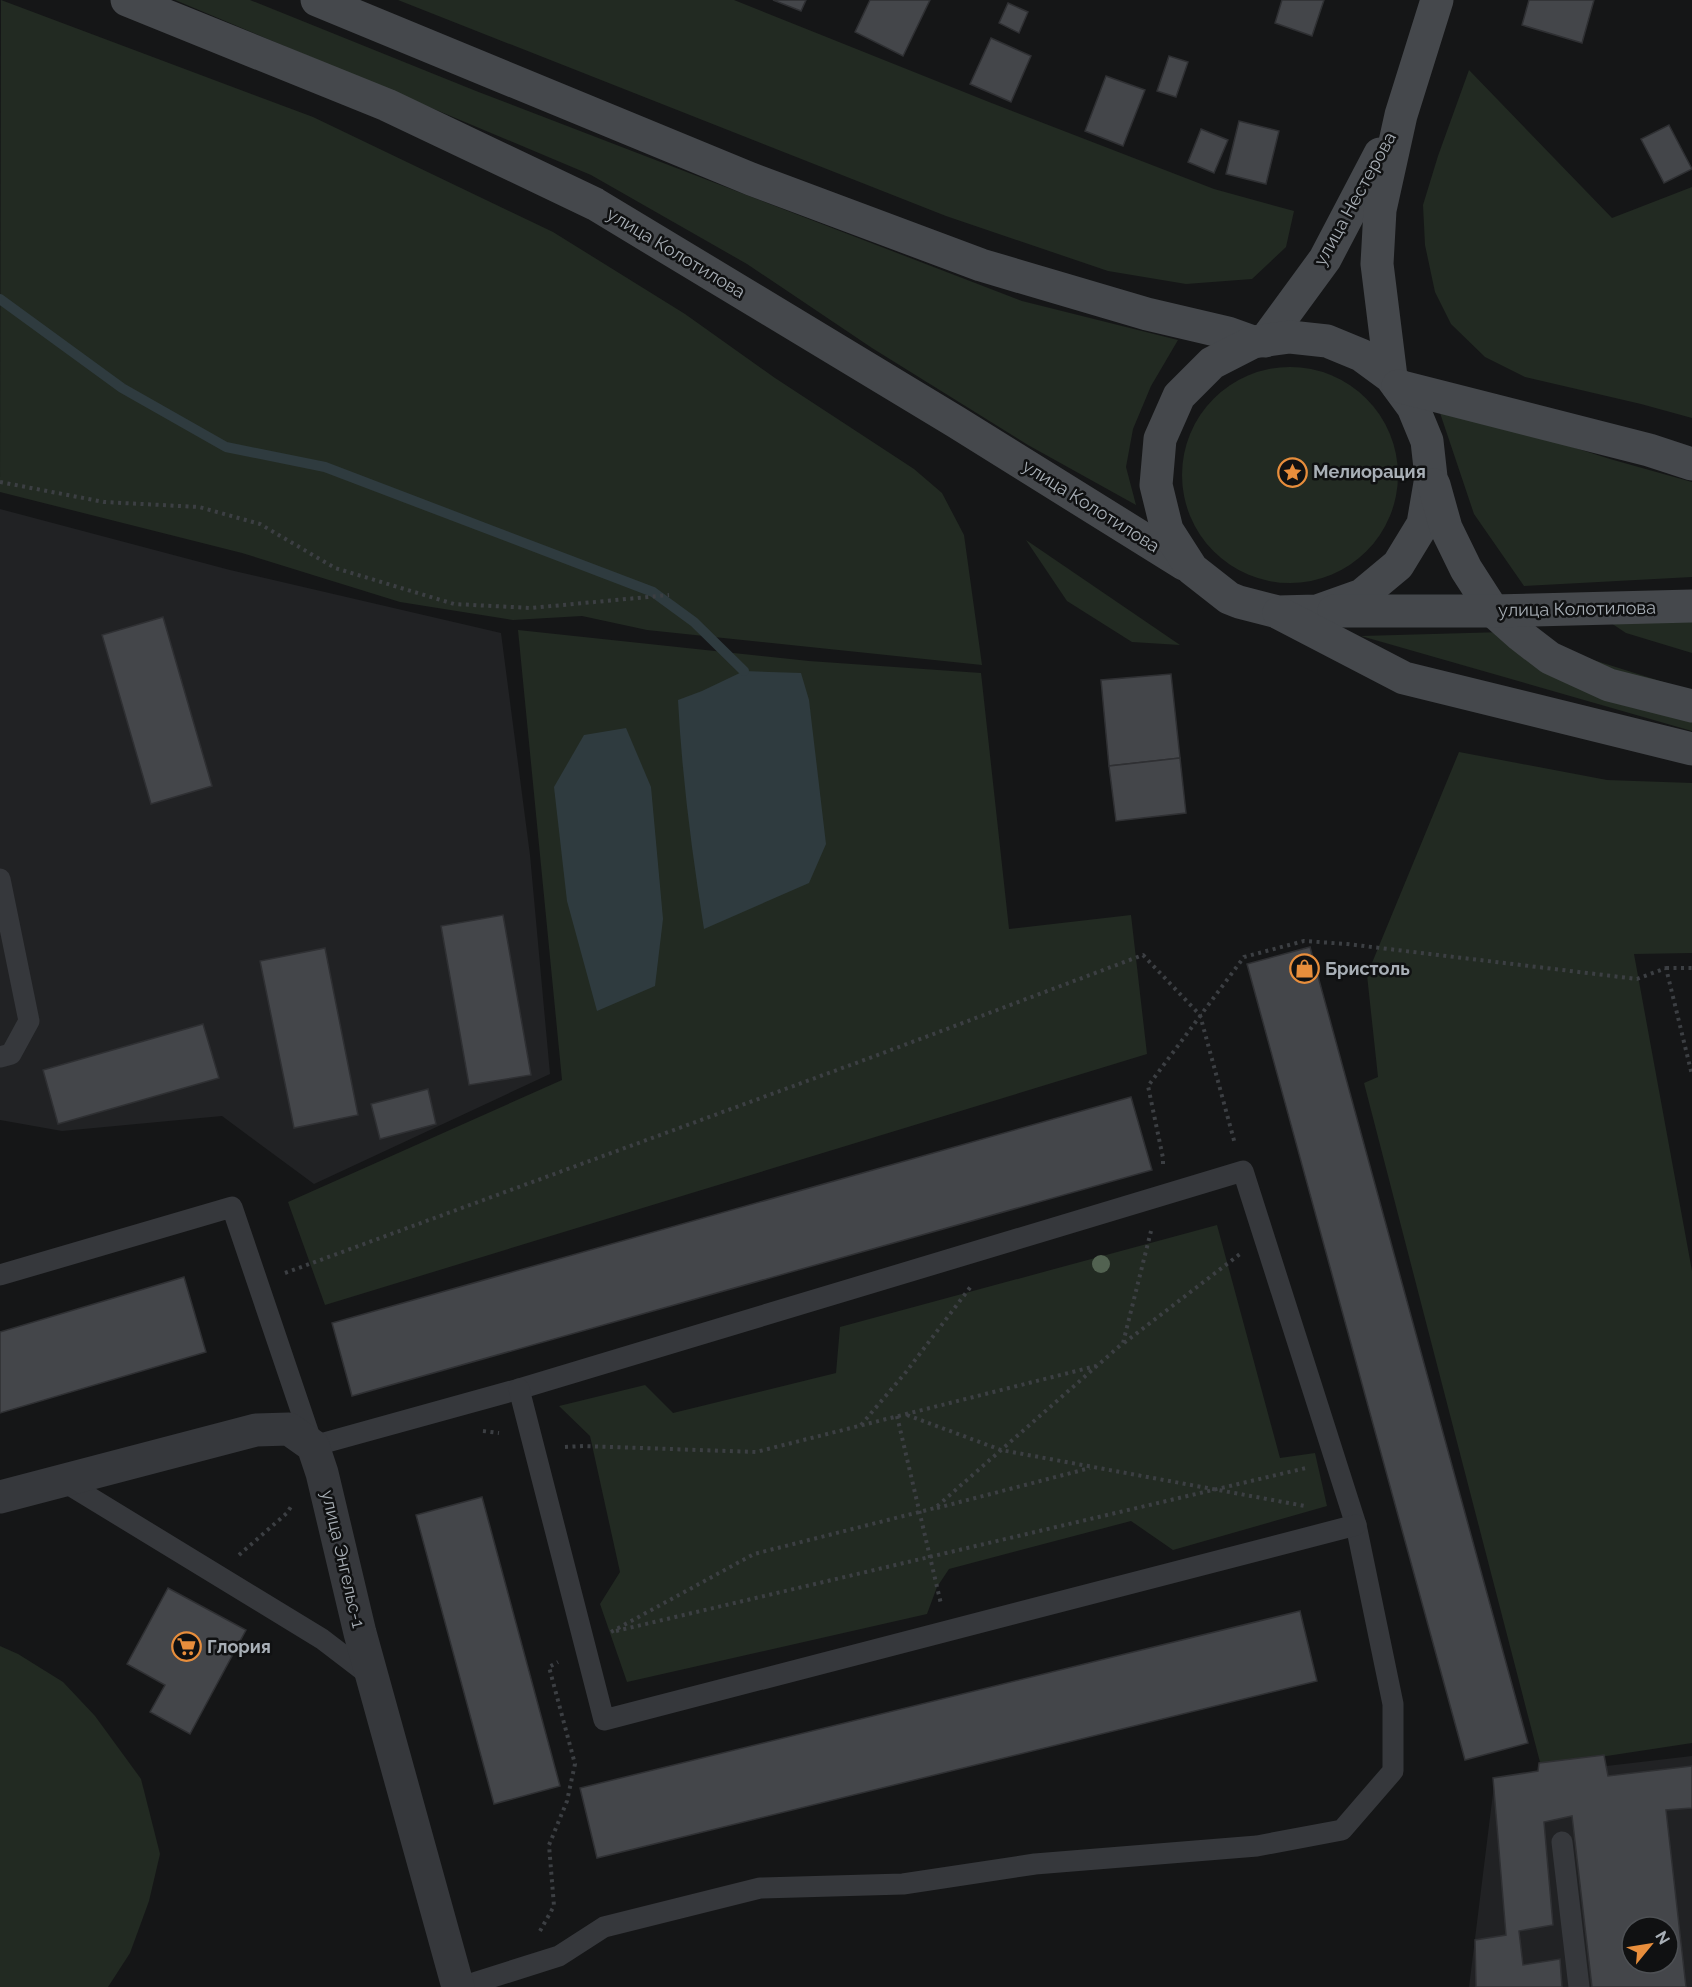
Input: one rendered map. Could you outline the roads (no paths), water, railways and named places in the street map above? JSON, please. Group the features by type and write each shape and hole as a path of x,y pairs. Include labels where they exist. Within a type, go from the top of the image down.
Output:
{"main road":[{"name":"улица Колотилова","path":"127,0 387,105 595,204 956,422 1192,569 1229,598 1239,602 1278,612 1493,611 1692,606"},
{"name":"улица Колотилова","path":"317,0 751,179 981,265 1147,314 1259,341"},
{"name":"улица Нестерова","path":"1394,382 1377,264 1380,210 1401,115 1437,0"},
{"name":"улица Нестерова","path":"1259,341 1325,259 1401,115"},
{"name":"улица Колотилова","path":"1192,569 1167,530 1155,485 1160,439 1179,396 1212,363 1259,341 1290,337 1327,341 1361,355 1394,382 1413,407 1427,441 1431,477 1423,524 1398,565 1362,595 1317,611"},
{"name":"улица Колотилова","path":"1394,382 1649,450 1692,464"},
{"path":"1431,477 1446,528 1466,569 1493,611 1520,635 1550,658 1609,685 1692,706"},
{"path":"1278,612 1404,678 1692,749"}],"street":[{"path":"0,1497 256,1430 289,1429 318,1459"},
{"name":"улица Энгельс-1","path":"318,1459 360,1633 460,1987"}],"lane":[{"path":"0,879 29,1021 11,1054 0,1057"},
{"path":"0,1275 232,1207 318,1459 519,1389 1243,1171 1354,1520 1393,1704 1393,1771 1342,1830 1257,1846 1035,1864 903,1884 760,1888 604,1927 559,1956 460,1987"},
{"path":"519,1389 604,1720 948,1631 1354,1520"},
{"path":"63,1481 322,1640 373,1678"},
{"path":"1562,1842 1579,1987"}],"waterway":[{"path":"0,299 122,388 226,447 325,467 653,592 694,622 744,671"}],"place":[{"name":"Мелиорация","path":"1292,472"},
{"name":"Бристоль","path":"1304,969"},
{"name":"Глория","path":"186,1647"}]}
